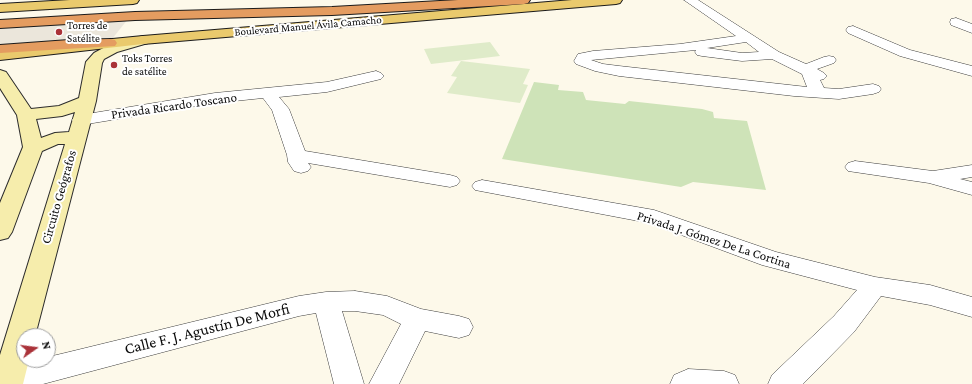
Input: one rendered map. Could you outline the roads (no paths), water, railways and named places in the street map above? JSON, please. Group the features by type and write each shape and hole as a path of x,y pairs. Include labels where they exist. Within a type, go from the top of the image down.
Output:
{"highway":[{"name":"Boulevard Manuel Ávila Camacho","path":"0,13 133,4 362,0"},
{"path":"0,19 131,11 327,6 468,0"},
{"name":"Boulevard Manuel Ávila Camacho","path":"0,24 135,16 340,11 524,0"},
{"path":"339,23 388,14 528,0"},
{"path":"0,49 69,44 110,43"}],"main road":[{"path":"0,8 48,2 133,0"},
{"name":"Boulevard Manuel Ávila Camacho","path":"0,55 143,40 616,0"},
{"name":"Circuito Geógrafos","path":"7,383 81,119 94,62 99,56 112,49 143,40"},
{"path":"0,75 26,115 33,147 0,232"},
{"path":"26,115 62,111 81,119 55,139 33,147"}],"street":[{"path":"690,0 774,55 857,92"},
{"path":"972,20 956,22 972,29"},
{"path":"868,29 846,31 905,53 972,72"},
{"path":"748,38 680,48 593,55 583,58 581,61 600,68 619,71 818,93 839,94 873,89"},
{"path":"680,48 742,57 774,55"},
{"path":"808,71 812,66 830,60"},
{"path":"808,71 818,93"},
{"name":"Privada Ricardo Toscano","path":"81,119 180,103 327,87 376,76"},
{"path":"280,109 304,90"},
{"path":"267,93 280,109 301,162 317,169 336,162 450,181"},
{"path":"855,169 931,177 972,189"},
{"path":"931,177 972,171"},
{"name":"Privada J. Gómez De La Cortina","path":"482,186 654,217 771,259 875,286 930,295 972,306"},
{"path":"783,384 844,324 875,286"},
{"name":"Calle F. J. Agustín De Morfi","path":"7,383 65,365 291,308 326,302 355,301 387,306 417,319 459,327"},
{"path":"326,302 349,384"},
{"path":"384,384 417,319"},
{"path":"685,384 688,382 724,384"}],"place":[{"name":"Torres de Satélite","path":"59,32"},
{"name":"Toks Torres de satélite","path":"114,65"}]}
